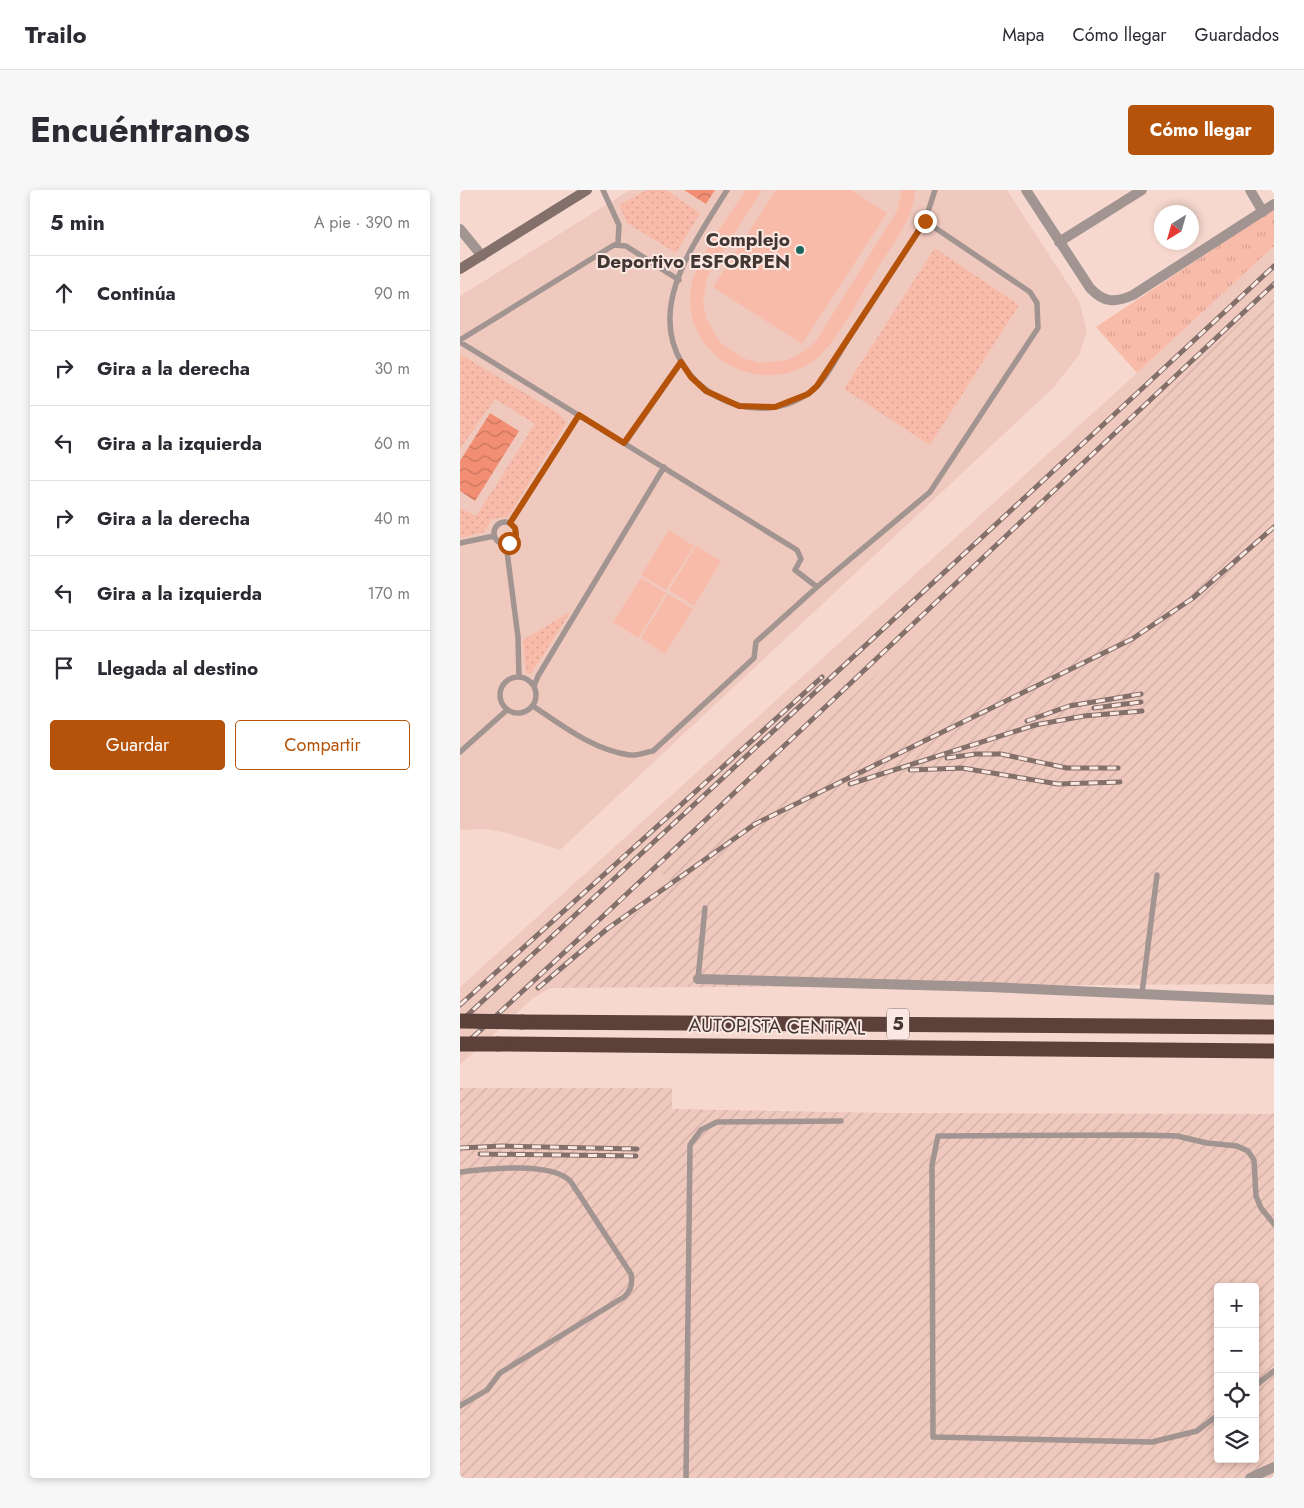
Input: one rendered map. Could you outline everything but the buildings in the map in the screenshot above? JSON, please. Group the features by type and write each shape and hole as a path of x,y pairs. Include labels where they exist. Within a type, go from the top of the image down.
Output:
{"highway":[{"name":"AUTOPISTA CENTRAL","path":"460,1021 1274,1027"},
{"name":"AUTOPISTA CENTRAL","path":"460,1044 1274,1051"}],"main road":[{"path":"460,270 587,190"}],"street":[{"path":"1026,190 1090,288 1098,296 1113,302 1133,295 1274,204"},
{"path":"1059,242 1142,190"},
{"path":"1250,190 1263,212"},
{"path":"460,229 482,256"},
{"path":"698,979 1274,1000"},
{"path":"1250,1478 1274,1467"}],"lane":[{"path":"603,190 619,224 618,244"},
{"path":"727,190 688,254 671,303 670,328 681,362 691,377 706,391 739,406 775,407 808,394 817,386 925,221 935,190"},
{"path":"533,706 562,725 607,750 632,755 653,751 754,658 756,642 817,587 930,492 1038,328 1039,313 1037,303 1030,292 925,221"},
{"path":"679,280 626,246 618,244 610,247 460,341 797,550 801,559 795,570 817,587"},
{"path":"624,443 681,362"},
{"path":"510,523 579,415"},
{"path":"534,686 538,676 664,467"},
{"path":"503,522 510,523 515,528 516,535 512,541 506,544 498,542 494,536 497,526 503,522"},
{"path":"460,544 494,536"},
{"path":"506,544 518,637 519,676"},
{"path":"519,676 530,681 534,686 536,692 533,706 523,713 512,713 507,710 500,698 500,690 508,679 519,676"},
{"path":"460,752 507,710"},
{"path":"1142,994 1157,875"},
{"path":"698,979 705,908"},
{"path":"686,1478 689,1150 693,1139 701,1130 717,1122 841,1121"},
{"path":"1214,1418 1197,1431 1152,1442 933,1437 932,1165 938,1136 1143,1134 1177,1136 1207,1143 1243,1147 1254,1160 1254,1189 1258,1202 1274,1224"},
{"path":"460,1172 502,1168 554,1171 564,1175 571,1182 631,1274 632,1282 630,1291 624,1298 500,1373 487,1390 460,1406"},
{"path":"1259,1383 1274,1371"}],"shaded area":[{"path":"630,190 1007,190 1079,301 1087,332 1079,355 1053,388 560,850 507,833 486,829 460,830 460,296"},
{"path":"1274,246 1274,291 1049,501 989,573 923,636 894,658 662,872 676,887 605,932 592,951 550,988 532,999 460,1065 460,987 1137,373"},
{"path":"1274,291 1274,984 550,988 592,951 605,933 675,887 661,872 894,658 923,636 989,573 1049,501"},
{"path":"460,1088 672,1088 672,1109 889,1113 1274,1114 1274,1478 460,1478"}],"green space":[{"path":"647,190 666,190 700,213 676,253 627,223 619,205"},
{"path":"746,190 762,190 708,275 703,301 706,318 720,342 742,358 760,363 787,360 803,352 816,341 897,211 902,190 915,190 911,212 901,232 832,341 817,358 796,370 774,375 751,373 730,365 712,352 699,335 691,313 691,288 699,264"},
{"name":"Complejo Deportivo ESFORPEN","path":"776,190 851,190 887,213 802,344 713,287"},
{"path":"1274,209 1274,246 1137,373 1096,327"},
{"path":"935,248 1019,305 930,445 844,389"},
{"path":"460,354 558,413 567,422 508,517 492,519 484,532 460,538 460,508 476,516 535,424 495,399 460,449"},
{"path":"669,530 694,546 666,590 641,575"},
{"path":"696,546 721,561 694,606 669,590"},
{"path":"641,578 666,593 638,638 613,622"},
{"path":"668,594 693,609 665,654 641,638"},
{"path":"571,611 531,674 526,673 523,640"}],"water":[{"path":"684,190 715,190 706,204"},
{"path":"490,413 519,431 475,501 460,491 460,461"}],"railway":[{"path":"460,1022 1274,266"},
{"path":"460,1049 1274,284"},
{"path":"538,988 607,929 755,824 1132,639 1193,598 1274,527"},
{"path":"460,1005 822,677"},
{"path":"1027,721 1069,706 1141,694"},
{"path":"1094,708 1141,702"},
{"path":"850,784 1035,725 1084,716 1142,711"},
{"path":"947,758 976,754 1001,754 1067,768 1118,768"},
{"path":"910,770 962,768 1058,784 1120,782"},
{"path":"460,1148 502,1146 637,1149"},
{"path":"480,1154 636,1156"}],"place":[{"name":"Complejo Deportivo ESFORPEN","path":"800,250"}],"route":[{"path":"509,543 516,535 515,528 510,523 579,415 624,443 681,362 697,384 716,398 727,403 751,408 775,407 797,400 808,394 817,386 925,221"}]}
